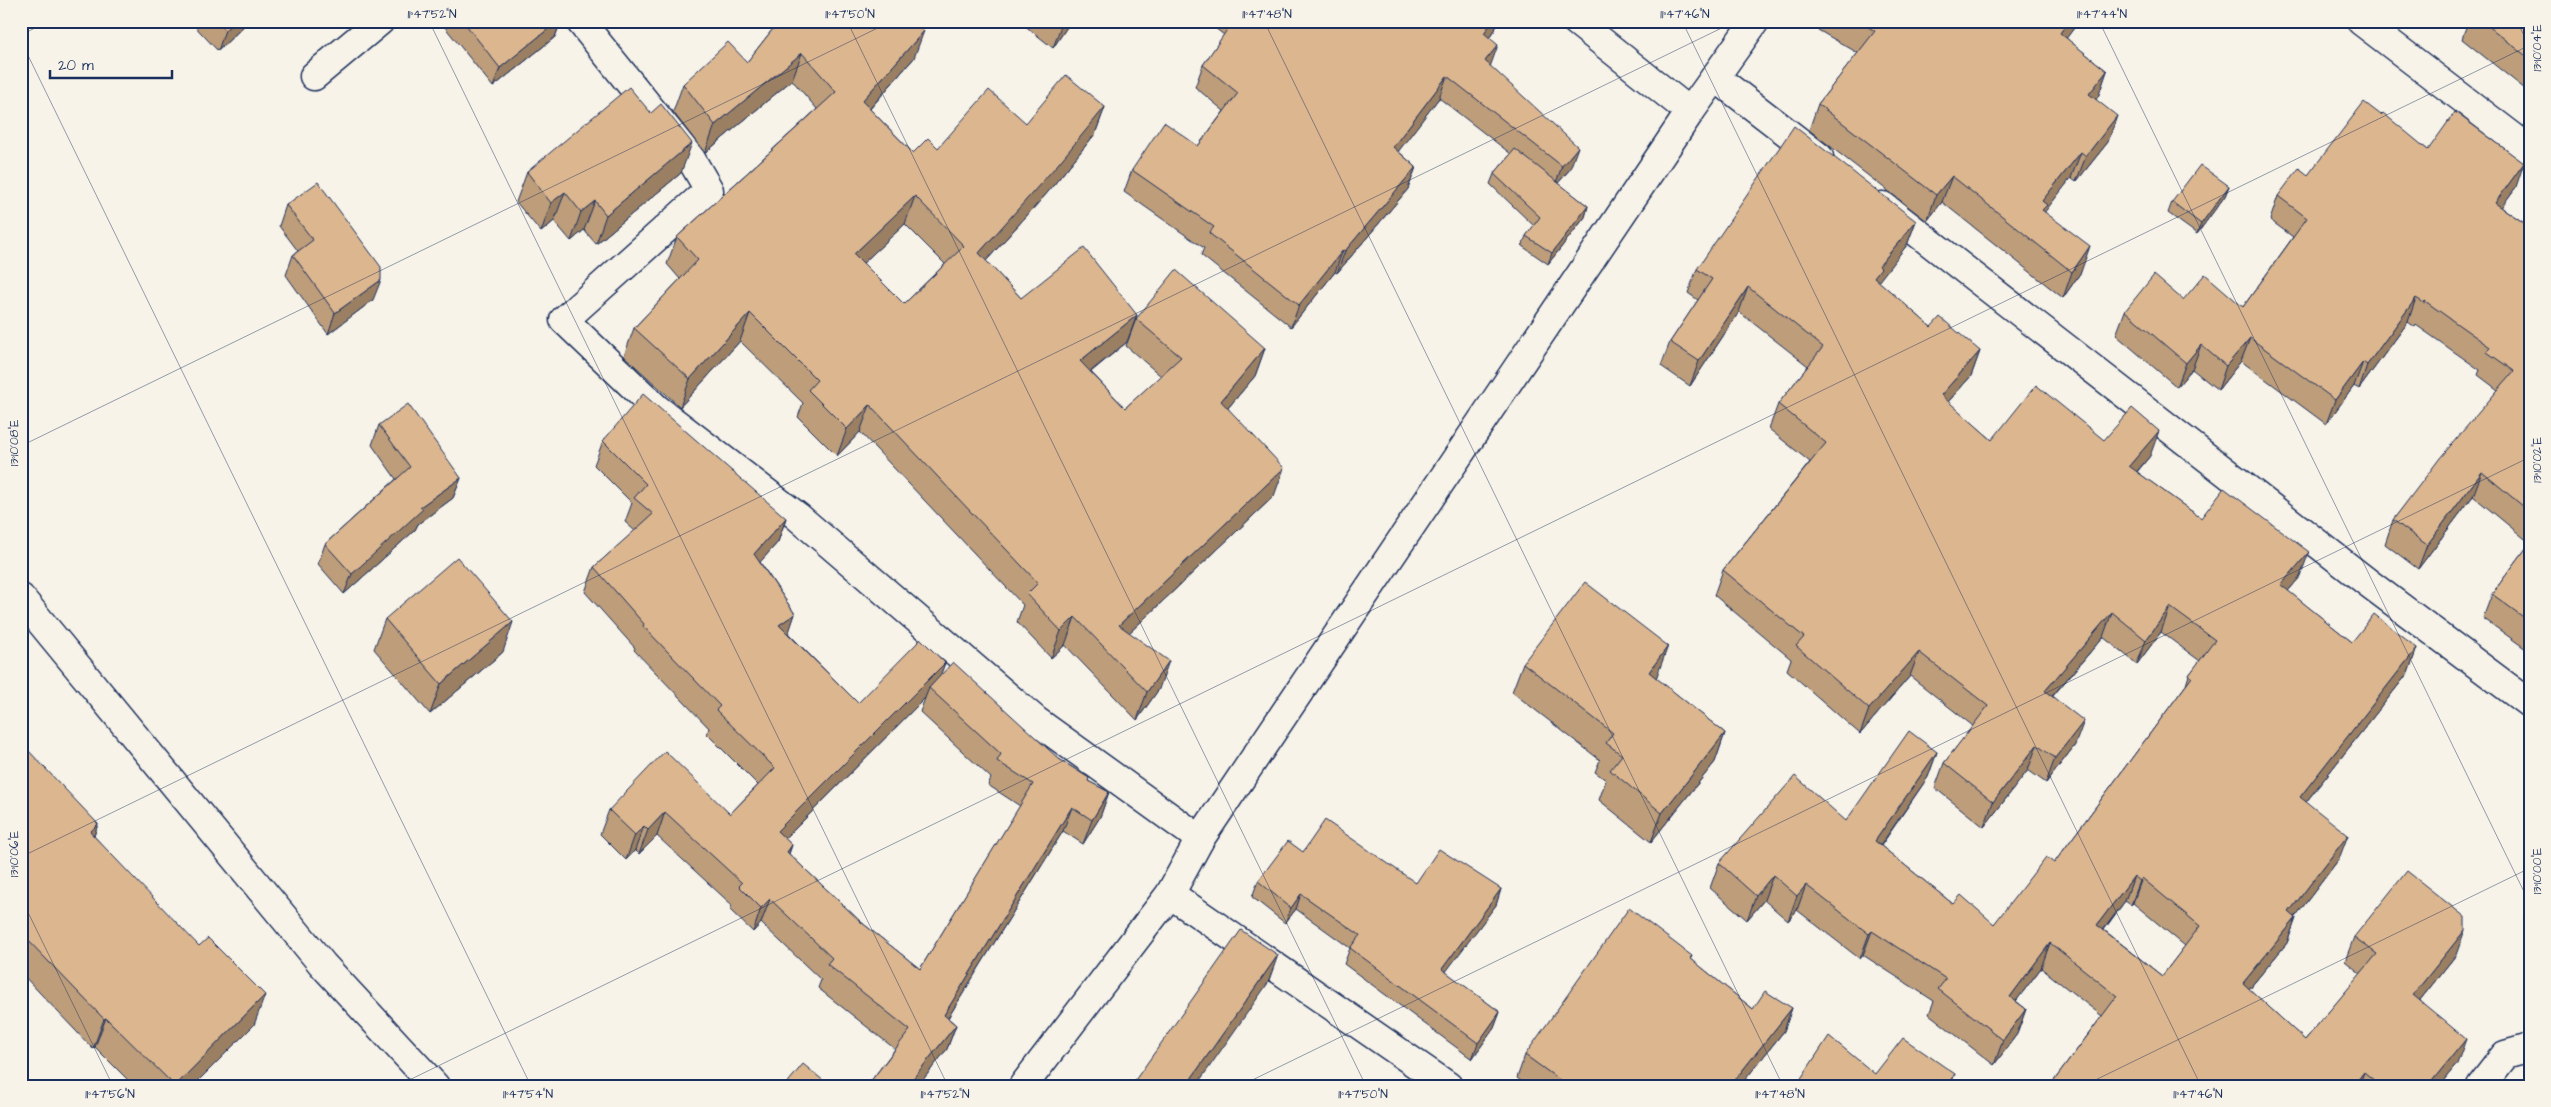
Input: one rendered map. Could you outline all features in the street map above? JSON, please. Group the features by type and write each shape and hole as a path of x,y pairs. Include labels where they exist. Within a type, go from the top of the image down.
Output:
{"street":[{"path":"314,76 380,21"},
{"path":"580,21 691,159 709,190 564,320 656,408 797,516 1035,720 1200,839"},
{"path":"1576,21 1690,112"},
{"path":"1023,1086 1170,894 1200,839 1690,112 1755,21"},
{"path":"2361,21 2530,150"},
{"path":"1716,76 1842,174"},
{"path":"1866,193 2371,584 2530,704"},
{"path":"21,598 323,965 435,1086"},
{"path":"1170,894 1448,1086"},
{"path":"2481,1086 2505,1055 2530,1048"}],"building":[{"path":"217,21 235,21 225,30"},
{"path":"463,21 558,21 500,68"},
{"path":"779,21 913,21 924,31 862,101 913,153 928,138 938,148 989,90 1026,123 1066,75 1105,107 1058,164 979,253 1021,298 1084,248 1137,315 1080,361 1125,408 1181,357 1136,319 1176,270 1265,348 1221,401 1284,468 1119,625 1169,661 1147,692 1075,617 1061,631 1027,594 1038,583 870,405 847,429 808,390 817,380 750,313 690,379 634,328 698,260 677,237 836,92 802,53 715,125 683,84 728,42 747,62","holes":["915,196 964,246 904,304 854,254"]},
{"path":"1055,21 1064,21 1061,26"},
{"path":"1233,21 1493,21 1484,33 1498,45 1485,61 1578,147 1562,166 1447,76 1393,147 1416,167 1345,251 1343,250 1299,305 1209,233 1214,227 1132,170 1164,122 1198,146 1238,93 1203,65"},
{"path":"1858,21 2069,21 2060,33 2107,71 2089,94 2117,116 2086,156 2081,152 2042,201 2047,205 2042,210 2090,246 2072,272 1952,176 1936,195 1818,104 1875,31"},
{"path":"2482,21 2530,21 2530,59"},
{"path":"629,87 651,113 661,104 692,143 606,215 595,201 581,212 565,192 551,203 527,172"},
{"path":"2364,102 2381,115 2383,113 2428,150 2455,112 2524,163 2495,203 2530,227 2530,512 2482,472 2427,545 2393,520 2440,458 2514,371 2487,352 2490,347 2425,301 2424,303 2416,298 2367,365 2363,362 2335,400 2250,338 2226,366 2201,345 2186,363 2125,311 2154,275 2183,300 2205,274 2243,307 2307,218 2278,196 2299,168 2308,175"},
{"path":"1794,126 1916,221 1879,266 1881,268 1874,277 1931,327 1940,317 1980,351 1941,395 1992,440 2036,385 2104,440 2132,408 2159,431 2129,466 2201,518 2224,488 2309,552 2281,585 2352,642 2374,614 2417,648 2300,797 2348,835 2289,912 2296,918 2243,983 2305,1040 2377,954 2354,937 2407,871 2465,917 2465,930 2413,995 2466,1039 2428,1086 2381,1086 2364,1072 2353,1086 2050,1086 2117,996 2050,943 2010,997 2026,1009 2003,1040 1938,989 1946,979 1872,931 1869,934 1806,885 1797,896 1773,875 1756,896 1719,863 1795,776 1846,821 1909,731 1937,752 1875,841 1953,904 1961,895 1994,924 2046,857 2054,863 2192,677 2189,675 2215,640 2170,607 2146,640 2112,612 2045,691 2084,721 2055,758 2037,745 1993,802 1944,763 1988,706 1919,652 1869,709 1796,646 1804,637 1723,570 1826,443 1778,404 1823,347 1748,287 1699,361 1670,342 1712,279 1697,269","holes":["2134,876 2140,881 2142,878 2200,926 2162,976 2097,925"]},
{"path":"1515,149 1588,206 1552,253 1526,236 1540,217 1494,174"},
{"path":"2200,165 2229,186 2201,224 2172,202"},
{"path":"318,182 381,267 381,280 335,313 293,255 313,240 286,205"},
{"path":"643,394 786,518 754,554 795,614 779,625 858,703 921,639 945,663 777,831 792,845 787,852 861,922 920,969 1033,784 997,761 1001,754 929,688 953,662 1059,759 1089,778 1088,781 1109,792 1092,820 1072,807 944,1015 956,1025 907,1086 867,1086 910,1030 827,964 832,958 770,899 761,908 739,886 742,883 665,812 648,830 644,826 635,835 609,810 665,751 730,814 775,768 716,710 720,706 643,626 644,624 594,567 653,514 634,498 646,484 603,441"},
{"path":"408,404 461,478 420,507 423,509 352,574 325,544 410,467 379,425"},
{"path":"2530,543 2530,622 2492,594"},
{"path":"457,557 513,622 441,684 385,619"},
{"path":"1585,582 1668,646 1649,672 1725,733 1662,813 1610,770 1622,755 1606,743 1613,733 1523,663"},
{"path":"27,749 98,824 90,832 199,946 208,938 265,995 175,1086 106,1018 104,1019 21,933 21,755"},
{"path":"1325,820 1416,883 1439,849 1501,889 1442,969 1500,1012 1478,1043 1350,948 1360,935 1301,894 1291,908 1258,881 1288,841 1303,852"},
{"path":"1629,908 1692,956 1690,958 1753,1009 1765,991 1792,1008 1730,1086 1568,1086 1525,1055"},
{"path":"1241,930 1278,955 1186,1086 1131,1086"},
{"path":"1829,1036 1875,1074 1903,1038 1955,1074 1946,1086 1796,1086"},
{"path":"803,1064 830,1086 785,1086"}]}
